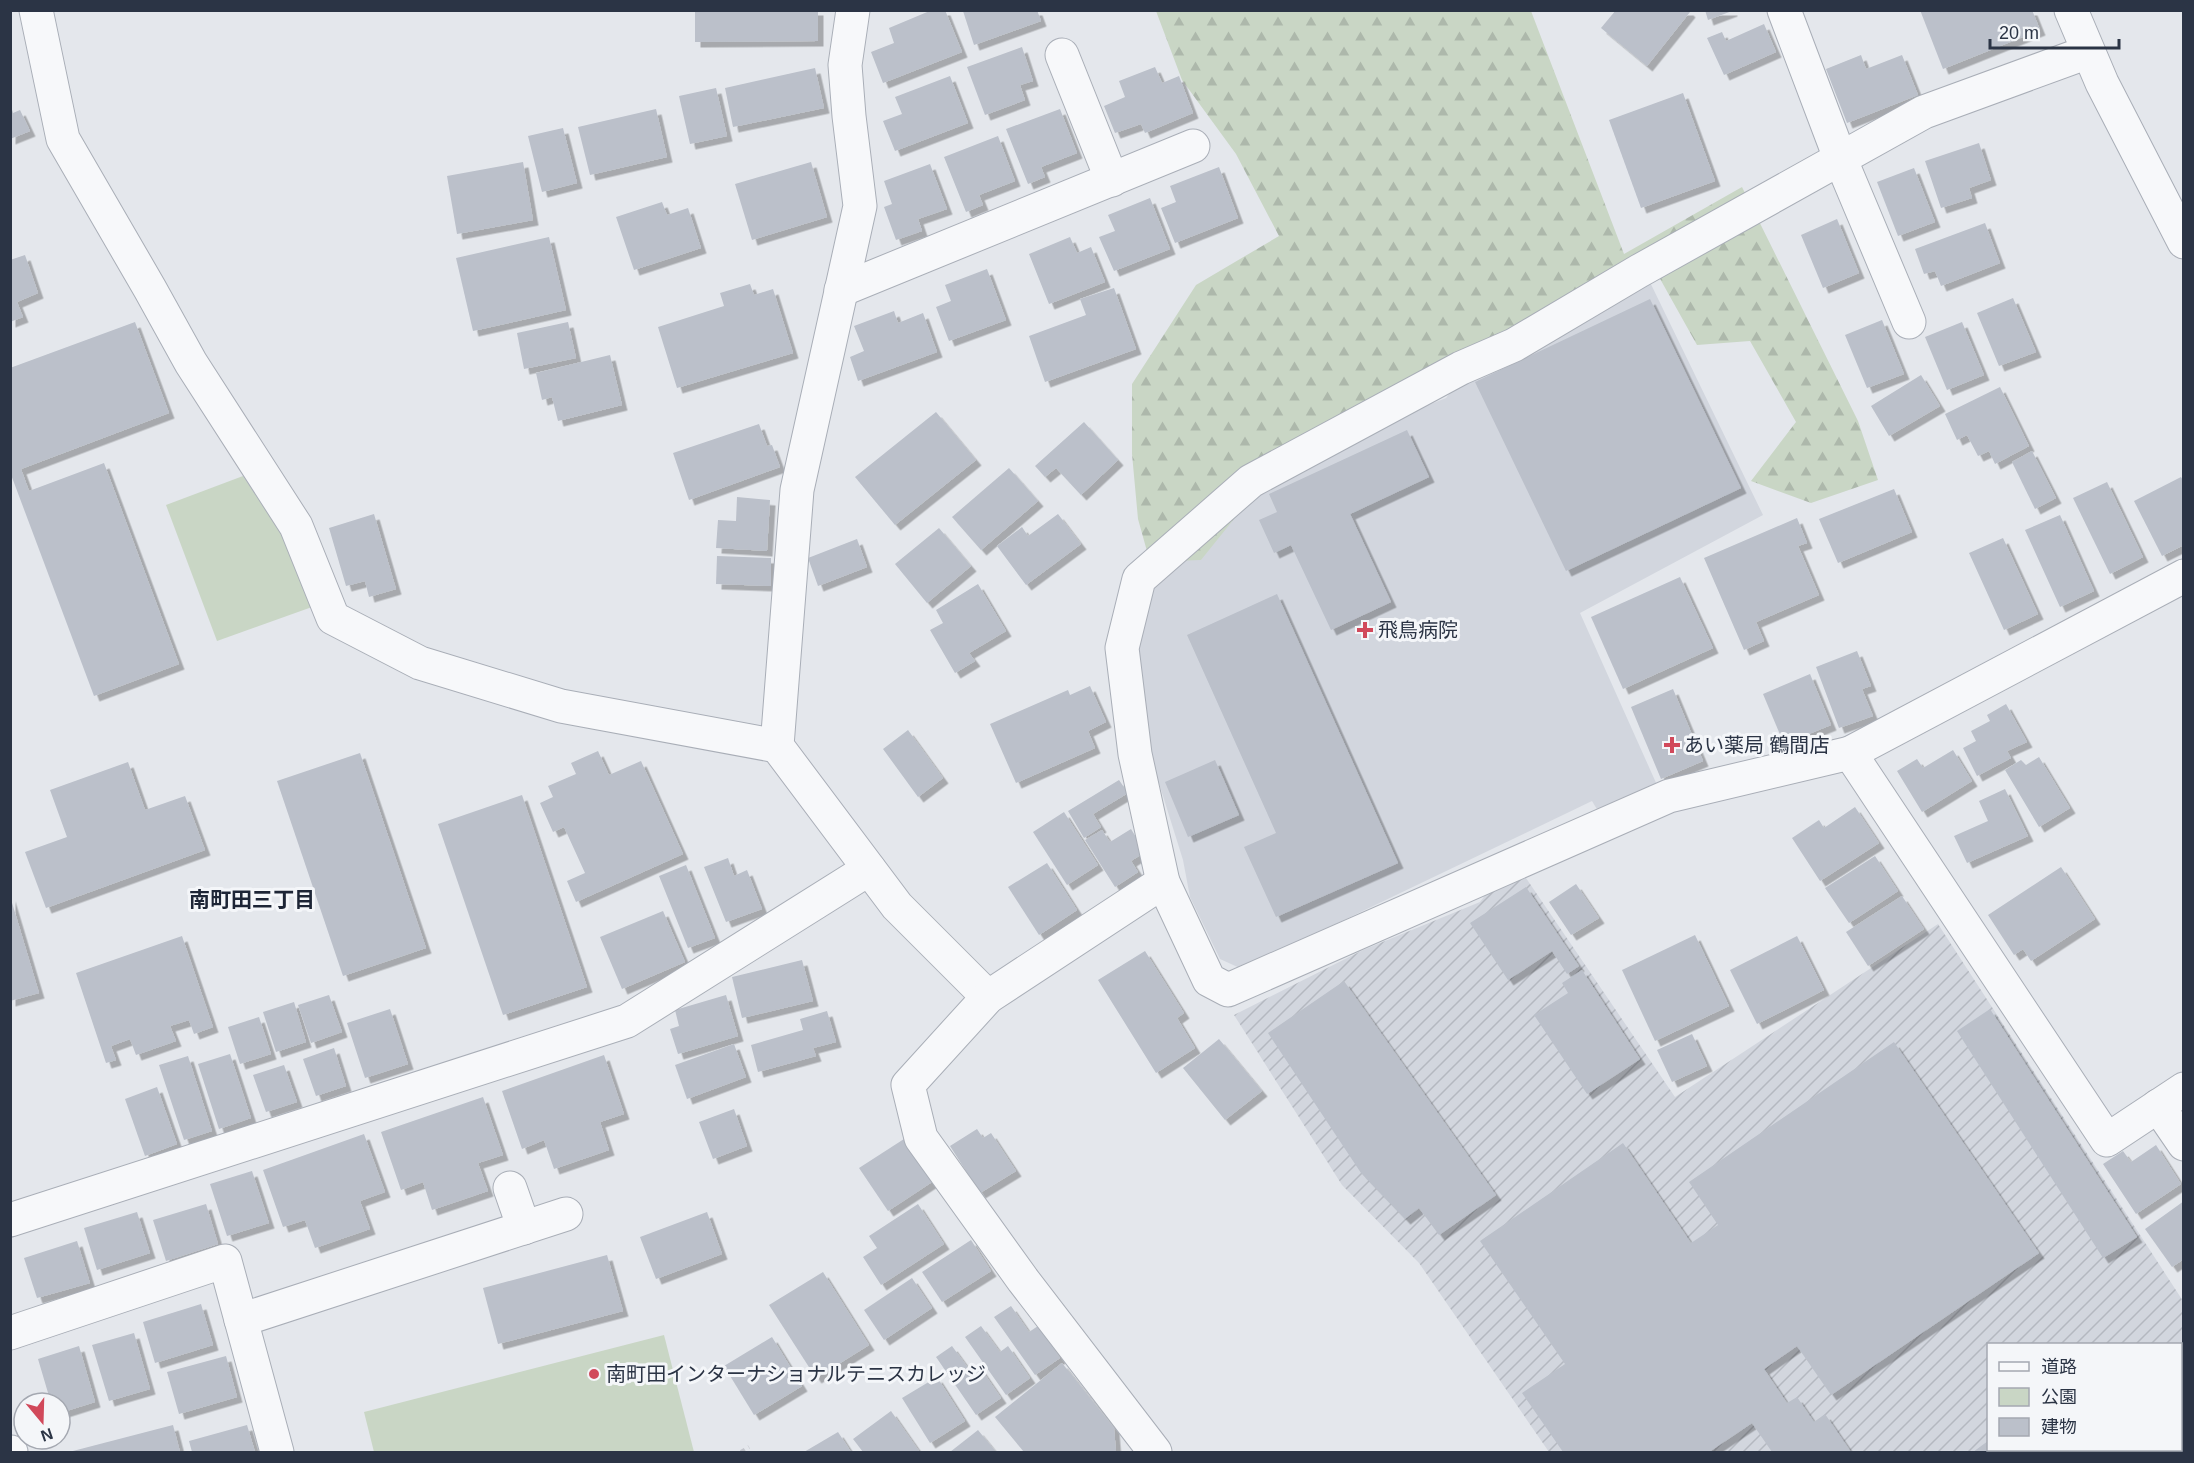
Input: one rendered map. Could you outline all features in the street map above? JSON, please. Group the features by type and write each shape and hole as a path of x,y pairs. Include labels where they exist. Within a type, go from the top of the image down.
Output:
{"street":[{"path":"36,10 63,139 191,363 296,526 333,618 420,663 561,706 777,746"},
{"path":"853,10 845,65 860,206 797,490 777,746 897,906 988,997"},
{"path":"1784,10 1840,158 1909,322"},
{"path":"2071,10 2102,83 2184,242"},
{"path":"2088,52 1924,112 1649,265 1514,345 1461,368 1251,481 1139,579 1122,648 1135,754 1163,882 1209,980 1228,990 1669,796 1850,753 2184,576"},
{"path":"1062,55 1112,180"},
{"path":"841,290 1193,147"},
{"path":"1850,753 2107,1140 2171,1098 2184,1144"},
{"path":"10,1220 627,1021 869,869"},
{"path":"1155,1452 1016,1270 921,1138 908,1085 988,997 1163,882"},
{"path":"510,1188 524,1228"},
{"path":"241,1320 566,1214"},
{"path":"10,1334 225,1261 277,1452"}],"path":[{"path":"741,1452 749,1447"}],"shaded area":[{"name":"飛鳥病院","path":"1646,274 1763,515 1580,613 1657,785 1598,811 1592,801 1242,969 1220,959 1190,897 1183,860 1148,748 1138,647 1152,587 1264,488 1396,418 1446,398 1465,373"},
{"path":"1526,878 1675,1097 1938,924 2183,1301 2183,1377 2182,1343 1987,1343 1987,1451 2079,1451 2077,1452 1549,1452 1419,1263 1342,1185 1234,1015 1363,950 1480,902 1489,890"}],"green space":[{"path":"1156,11 1531,11 1624,254 1742,187 1858,421 1878,480 1811,503 1751,481 1796,422 1750,341 1697,345 1654,268 1300,437 1201,560 1150,562 1138,519 1132,454 1132,384 1196,285 1279,236 1236,154 1182,80"},
{"path":"243,476 280,531 312,607 217,641 166,505"},
{"name":"南町田インターナショナルテニスカレッジ","path":"664,1335 694,1452 374,1452 364,1412"},
{"path":"2182,1382 2183,1452 2084,1452 2182,1451"}],"building":[{"path":"695,10 818,10 818,41 695,42"},
{"path":"932,10 945,10 962,52 883,83 871,52 894,43 889,28"},
{"path":"1037,10 1041,21 974,45 963,11"},
{"path":"1616,10 1688,10 1690,12 1647,66 1601,28"},
{"path":"1705,10 1732,10 1732,11 1708,20"},
{"path":"1920,10 2032,10 2040,30 1943,69"},
{"path":"1764,24 1776,52 1724,75 1707,38 1722,32 1726,41"},
{"path":"1022,47 1033,81 1020,85 1025,100 985,115 967,67"},
{"path":"1861,55 1866,69 1902,55 1918,95 1847,123 1826,69"},
{"path":"1155,67 1162,83 1179,76 1193,113 1145,133 1141,124 1115,133 1104,106 1125,97 1119,81"},
{"path":"815,68 824,108 733,127 725,88"},
{"path":"950,76 968,123 895,151 883,121 902,114 895,97"},
{"path":"716,88 727,136 690,144 679,96"},
{"path":"1683,93 1715,181 1641,208 1609,120"},
{"path":"11,106 13,113 20,110 30,131 10,139"},
{"path":"656,109 667,157 590,175 578,127"},
{"path":"1060,109 1077,153 1041,167 1045,177 1028,184 1006,129"},
{"path":"563,128 577,183 542,192 528,136"},
{"path":"998,136 1015,181 979,195 983,205 966,212 944,157"},
{"path":"1979,143 1991,180 1969,188 1972,198 1941,208 1925,161"},
{"path":"523,162 533,220 457,234 447,176"},
{"path":"811,162 827,217 752,240 735,184"},
{"path":"930,164 947,209 918,219 922,231 896,240 884,207 892,204 884,181"},
{"path":"1219,167 1238,218 1175,243 1161,208 1176,202 1170,186"},
{"path":"1914,168 1935,222 1898,236 1877,182"},
{"path":"1150,198 1170,249 1114,271 1099,237 1115,231 1108,215"},
{"path":"662,202 667,215 688,208 701,248 634,270 616,217"},
{"path":"1837,219 1859,273 1823,288 1801,235"},
{"path":"1985,223 2000,263 1941,286 1935,271 1924,274 1915,249"},
{"path":"549,237 566,310 473,331 456,258"},
{"path":"1070,237 1077,253 1091,247 1105,282 1049,304 1029,254"},
{"path":"25,255 38,293 17,302 23,317 10,322 10,260"},
{"path":"987,269 1006,320 949,341 936,307 951,301 945,285"},
{"path":"750,284 754,295 773,289 793,353 677,388 658,327 724,306 720,293"},
{"path":"1114,288 1136,349 1045,382 1029,336 1086,315 1080,299"},
{"path":"2013,298 2036,352 1999,366 1977,313"},
{"path":"1650,299 1741,488 1566,571 1475,382"},
{"path":"894,311 898,323 923,313 937,352 858,381 850,357 864,351 854,326"},
{"path":"1882,320 1904,374 1867,388 1845,335"},
{"path":"135,322 169,413 21,469 29,491 104,463 179,664 94,696 10,472 10,368"},
{"path":"568,322 576,358 524,369 517,333"},
{"path":"1962,322 1984,375 1947,390 1925,337"},
{"path":"610,355 622,405 558,421 552,397 542,400 536,373"},
{"path":"1921,375 1940,406 1889,436 1871,406"},
{"path":"2000,387 2029,446 1995,464 1989,451 1978,456 1967,435 1957,440 1945,414"},
{"path":"936,412 976,460 895,525 855,477"},
{"path":"1084,422 1118,460 1081,495 1056,468 1045,477 1035,466"},
{"path":"759,424 767,446 772,445 780,467 689,500 673,453"},
{"path":"1407,430 1429,477 1350,514 1391,602 1331,630 1291,545 1274,553 1259,520 1277,512 1269,494"},
{"path":"2032,451 2056,498 2035,509 2012,462"},
{"path":"1009,468 1038,501 981,550 952,517"},
{"path":"2181,477 2184,482 2184,545 2162,556 2134,501"},
{"path":"2107,482 2143,557 2110,574 2073,498"},
{"path":"1894,489 1912,532 1838,563 1819,519"},
{"path":"737,497 770,500 767,551 716,548 718,520 736,521"},
{"path":"374,514 396,589 369,597 365,581 346,586 329,528"},
{"path":"1058,514 1081,544 1026,585 997,546 1022,527 1028,536"},
{"path":"2060,515 2094,591 2060,607 2025,530"},
{"path":"1797,518 1807,543 1798,546 1819,595 1756,622 1764,641 1744,650 1704,558"},
{"path":"939,528 971,566 927,603 895,564"},
{"path":"2003,538 2038,614 2004,630 1969,553"},
{"path":"857,539 867,567 818,586 808,558"},
{"path":"717,556 771,558 771,586 716,584"},
{"path":"1680,577 1713,648 1623,689 1591,617"},
{"path":"978,584 1006,631 969,653 975,661 955,673 930,630 943,623 936,610"},
{"path":"1277,594 1398,863 1276,917 1244,847 1276,833 1187,635"},
{"path":"1857,651 1871,686 1862,689 1873,716 1839,728 1816,667"},
{"path":"1810,674 1831,725 1784,744 1763,694"},
{"path":"1090,686 1106,722 1088,731 1095,748 1016,783 990,724 1068,690 1070,695"},
{"path":"1673,689 1703,761 1661,779 1631,707"},
{"path":"2006,704 2027,742 2007,751 2011,758 1977,776 1963,748 1976,741 1971,731 1990,721 1987,715"},
{"path":"908,730 943,778 918,797 883,749"},
{"path":"1953,750 1972,781 1922,812 1897,771 1917,759 1923,768"},
{"path":"598,751 609,775 641,761 683,854 576,902 567,881 585,873 564,827 553,832 540,803 553,797 548,786 576,774 571,763"},
{"path":"360,753 426,948 343,976 277,781"},
{"path":"2039,757 2070,808 2039,827 2005,770 2021,760 2026,765"},
{"path":"1215,760 1239,815 1188,837 1165,782"},
{"path":"128,762 145,810 185,796 205,850 46,908 25,852 67,837 50,790"},
{"path":"1119,780 1128,793 1093,814 1101,827 1084,838 1068,811"},
{"path":"2005,789 2028,836 1967,863 1954,836 1988,821 1979,801"},
{"path":"522,795 587,987 503,1015 438,824"},
{"path":"1855,807 1879,843 1820,881 1792,838 1819,820 1824,828"},
{"path":"1064,812 1098,865 1067,885 1033,832"},
{"path":"1131,829 1145,852 1131,861 1138,872 1115,887 1085,840 1102,830 1110,842"},
{"path":"1875,856 1898,891 1849,923 1825,888"},
{"path":"728,858 734,876 747,870 762,909 726,922 704,867"},
{"path":"1047,863 1077,910 1039,935 1008,887"},
{"path":"686,865 715,938 688,948 659,876"},
{"path":"2061,867 2095,919 2031,961 2023,949 2014,955 1988,915"},
{"path":"1576,884 1599,918 1571,935 1549,902"},
{"path":"1526,887 1579,966 1567,974 1552,951 1508,980 1470,923"},
{"path":"10,896 39,993 10,1001"},
{"path":"1902,896 1924,929 1868,966 1846,932"},
{"path":"663,911 685,962 622,989 600,937"},
{"path":"1695,935 1729,1006 1655,1041 1622,970"},
{"path":"182,936 213,1027 194,1034 189,1020 170,1026 176,1041 136,1055 130,1039 111,1046 116,1060 106,1063 76,973"},
{"path":"1797,936 1824,990 1757,1024 1730,970"},
{"path":"1145,951 1184,1013 1177,1018 1195,1048 1156,1073 1098,980"},
{"path":"802,960 813,1001 742,1018 732,977"},
{"path":"1582,970 1640,1059 1587,1094 1534,1015 1568,993 1562,983"},
{"path":"1344,981 1496,1195 1439,1235 1419,1208 1405,1219 1361,1173 1268,1033"},
{"path":"329,995 342,1032 311,1043 298,1005"},
{"path":"726,995 738,1036 678,1054 670,1029 679,1026 675,1010"},
{"path":"294,1002 306,1042 276,1052 263,1012"},
{"path":"390,1009 408,1064 365,1078 347,1023"},
{"path":"1990,1009 2137,1237 2103,1258 1957,1031"},
{"path":"827,1011 836,1042 813,1048 816,1056 758,1072 751,1045 803,1030 800,1019"},
{"path":"259,1017 271,1054 240,1064 228,1027"},
{"path":"1692,1034 1707,1066 1672,1082 1657,1050"},
{"path":"1219,1039 1262,1091 1225,1120 1183,1068"},
{"path":"1894,1042 2039,1253 1831,1395 1797,1346 1764,1369 1787,1403 1797,1397 1814,1422 1825,1414 1851,1452 1772,1452 1752,1423 1709,1452 1563,1452 1522,1393 1565,1364 1480,1241 1623,1143 1691,1243 1718,1225 1689,1182"},
{"path":"734,1044 746,1077 687,1099 675,1065"},
{"path":"334,1048 346,1086 316,1096 303,1059"},
{"path":"230,1054 251,1118 219,1129 198,1064"},
{"path":"604,1055 624,1114 600,1122 609,1150 554,1169 544,1140 522,1149 502,1091"},
{"path":"188,1056 212,1131 184,1140 159,1065"},
{"path":"284,1065 297,1102 266,1112 253,1075"},
{"path":"157,1087 177,1144 145,1156 125,1099"},
{"path":"483,1097 503,1155 478,1163 488,1191 432,1210 423,1182 401,1190 381,1132"},
{"path":"734,1109 747,1146 713,1159 699,1122"},
{"path":"977,1129 983,1138 991,1133 1016,1171 980,1193 950,1146"},
{"path":"364,1134 385,1192 360,1201 370,1229 315,1248 305,1220 283,1227 263,1170"},
{"path":"904,1139 932,1182 888,1211 859,1168"},
{"path":"2156,1145 2181,1184 2136,1214 2103,1164 2123,1151 2131,1162"},
{"path":"252,1171 269,1223 227,1236 210,1184"},
{"path":"2184,1201 2184,1259 2172,1267 2145,1229"},
{"path":"206,1204 218,1244 166,1261 153,1220"},
{"path":"918,1204 944,1244 881,1285 863,1257 877,1248 869,1236"},
{"path":"137,1212 150,1253 97,1270 84,1228"},
{"path":"707,1212 722,1254 656,1279 640,1237"},
{"path":"971,1240 991,1271 942,1302 922,1272"},
{"path":"77,1241 90,1283 37,1298 24,1258"},
{"path":"607,1255 623,1311 498,1344 483,1288"},
{"path":"823,1272 869,1345 816,1378 769,1305"},
{"path":"912,1278 932,1308 884,1340 864,1310"},
{"path":"201,1304 213,1345 155,1363 143,1322"},
{"path":"1011,1306 1029,1332 1038,1326 1060,1358 1035,1375 994,1317"},
{"path":"981,1326 1000,1352 1008,1346 1030,1378 1006,1395 965,1337"},
{"path":"134,1333 150,1389 109,1401 92,1345"},
{"path":"772,1337 802,1386 754,1415 724,1366"},
{"path":"79,1346 95,1402 72,1409 72,1391 47,1391 38,1359"},
{"path":"952,1346 971,1372 979,1366 1001,1398 976,1415 936,1357"},
{"path":"226,1356 237,1397 179,1414 167,1372"},
{"path":"1062,1363 1114,1428 1116,1452 1024,1452 995,1417"},
{"path":"937,1377 965,1421 930,1443 902,1398"},
{"path":"891,1411 919,1451 863,1452 853,1439"},
{"path":"173,1425 180,1452 69,1452"},
{"path":"247,1425 255,1452 192,1452 189,1441"},
{"path":"978,1430 996,1452 950,1452"},
{"path":"838,1432 851,1452 804,1452"},
{"path":"1987,1442 1987,1451 2018,1452 1973,1452"}],"place":[{"name":"飛鳥病院","path":"1365,630"},
{"name":"あい薬局 鶴間店","path":"1672,745"},
{"name":"南町田インターナショナルテニスカレッジ","path":"594,1374"}],"district":[{"name":"南町田三丁目","path":"252,899"}]}
